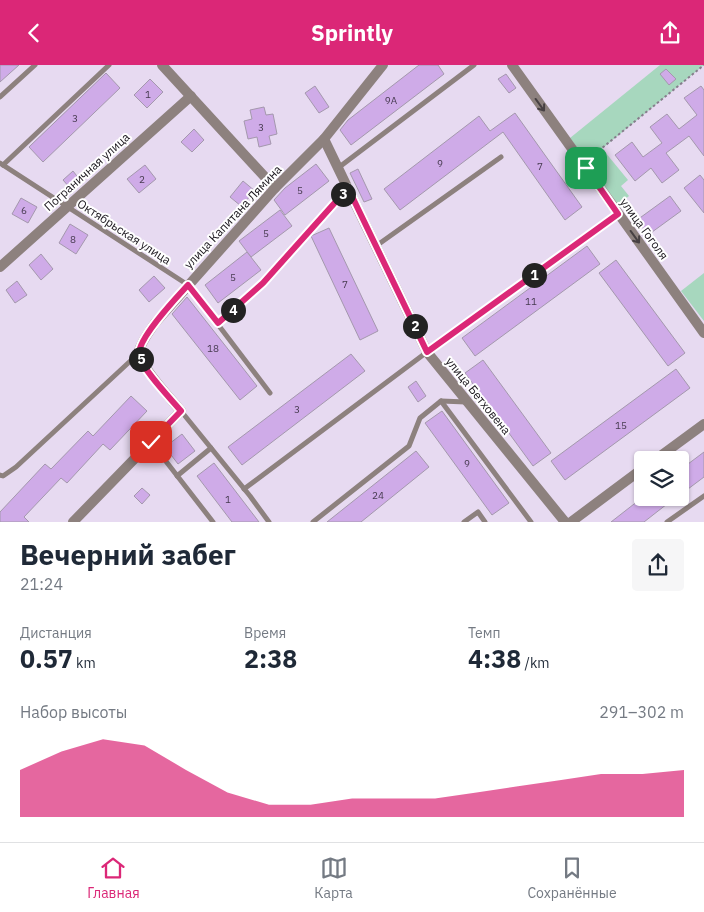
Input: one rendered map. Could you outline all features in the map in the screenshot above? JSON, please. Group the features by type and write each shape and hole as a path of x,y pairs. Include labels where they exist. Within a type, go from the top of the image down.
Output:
{"street":[{"path":"162,65 275,188"},
{"name":"улица Капитана Лямина","path":"139,353 143,342 155,323 275,188 324,139 383,65"},
{"name":"улица Гоголя","path":"512,65 704,333"},
{"name":"Пограничная улица","path":"0,267 191,96"},
{"name":"улица Бетховена","path":"324,139 427,352 565,522"},
{"path":"73,522 181,411 142,363 139,353"},
{"path":"667,451 704,424"},
{"path":"571,522 634,475"}],"lane":[{"path":"0,97 35,65"},
{"path":"1,164 110,65"},
{"path":"338,168 474,65"},
{"path":"376,246 501,157"},
{"name":"Октябрьская улица","path":"1,164 188,285 270,393"},
{"path":"218,323 263,283 348,188"},
{"path":"244,489 427,352 618,214"},
{"path":"0,475 2,476 16,467 139,353"},
{"path":"441,401 531,522"},
{"path":"313,522 409,446 420,418 441,401 467,402"},
{"path":"181,411 269,522"},
{"path":"151,442 212,521"},
{"path":"177,476 211,448"},
{"path":"666,522 704,496"},
{"path":"464,522 478,512 485,522"}],"path":[{"path":"588,159 704,65"}],"green space":[{"path":"660,65 704,65 587,161 570,138"},
{"path":"605,152 628,180 621,186 629,196 618,205 589,164"},
{"path":"704,273 704,321 681,291"}],"building":[{"path":"0,65 19,65 0,82"},
{"path":"419,65 438,65 444,74 351,145 340,130 348,120"},
{"path":"666,69 676,79 669,85 660,74"},
{"path":"106,73 120,88 43,162 29,147"},
{"path":"506,74 516,88 509,93 498,79"},
{"path":"150,79 163,92 147,108 134,95"},
{"path":"315,86 329,107 319,113 305,93"},
{"path":"701,86 704,90 704,156 689,136 666,153 679,170 662,183 651,168 635,181 615,155 632,142 643,157 662,143 650,127 667,114 679,129 697,115 684,98"},
{"path":"264,107 266,115 273,114 277,134 269,136 271,144 259,147 257,137 248,139 244,121 252,119 250,110"},
{"path":"515,113 582,207 565,220 503,132 400,210 384,189 479,116 490,131"},
{"path":"194,129 204,140 192,152 181,142"},
{"path":"316,164 329,181 285,215 274,200 285,188"},
{"path":"145,165 156,179 139,193 127,179"},
{"path":"358,169 372,199 364,202 350,173"},
{"path":"73,171 80,180 70,188 63,180"},
{"path":"700,175 704,180 704,213 684,188"},
{"path":"243,181 255,191 241,206 230,197"},
{"path":"670,196 681,211 648,235 637,220"},
{"path":"21,198 37,207 28,223 12,214"},
{"path":"280,210 292,226 251,257 239,241"},
{"path":"70,224 88,235 76,254 59,243"},
{"path":"329,228 378,331 360,340 311,236"},
{"path":"587,246 600,264 475,356 462,338"},
{"path":"247,252 261,270 218,303 205,285"},
{"path":"41,254 53,269 41,280 29,265"},
{"path":"616,260 685,353 668,366 599,273"},
{"path":"154,276 165,288 149,302 139,290"},
{"path":"17,281 27,295 15,303 6,290"},
{"path":"187,297 257,386 240,400 172,314"},
{"path":"351,354 365,371 242,465 228,447"},
{"path":"483,360 551,453 533,466 465,373"},
{"path":"676,369 690,388 565,480 551,461"},
{"path":"416,381 426,396 418,402 408,387"},
{"path":"131,396 147,411 110,450 103,444 67,483 61,478 24,517 29,522 0,522 0,512 45,464 51,469 88,431 93,436"},
{"path":"442,411 509,503 492,515 425,423"},
{"path":"182,434 195,451 178,464 165,447"},
{"path":"416,451 429,467 361,522 327,522"},
{"path":"704,452 704,477 689,488 689,463"},
{"path":"214,463 259,522 232,522 197,476"},
{"path":"142,488 150,495 142,504 134,496"},
{"path":"634,504 634,506 664,506 644,522 611,522"}],"route":[{"path":"151,442 181,411 142,363 139,353 143,342 155,323 188,285 218,323 263,283 348,188 427,352 618,214 586,168"}]}
